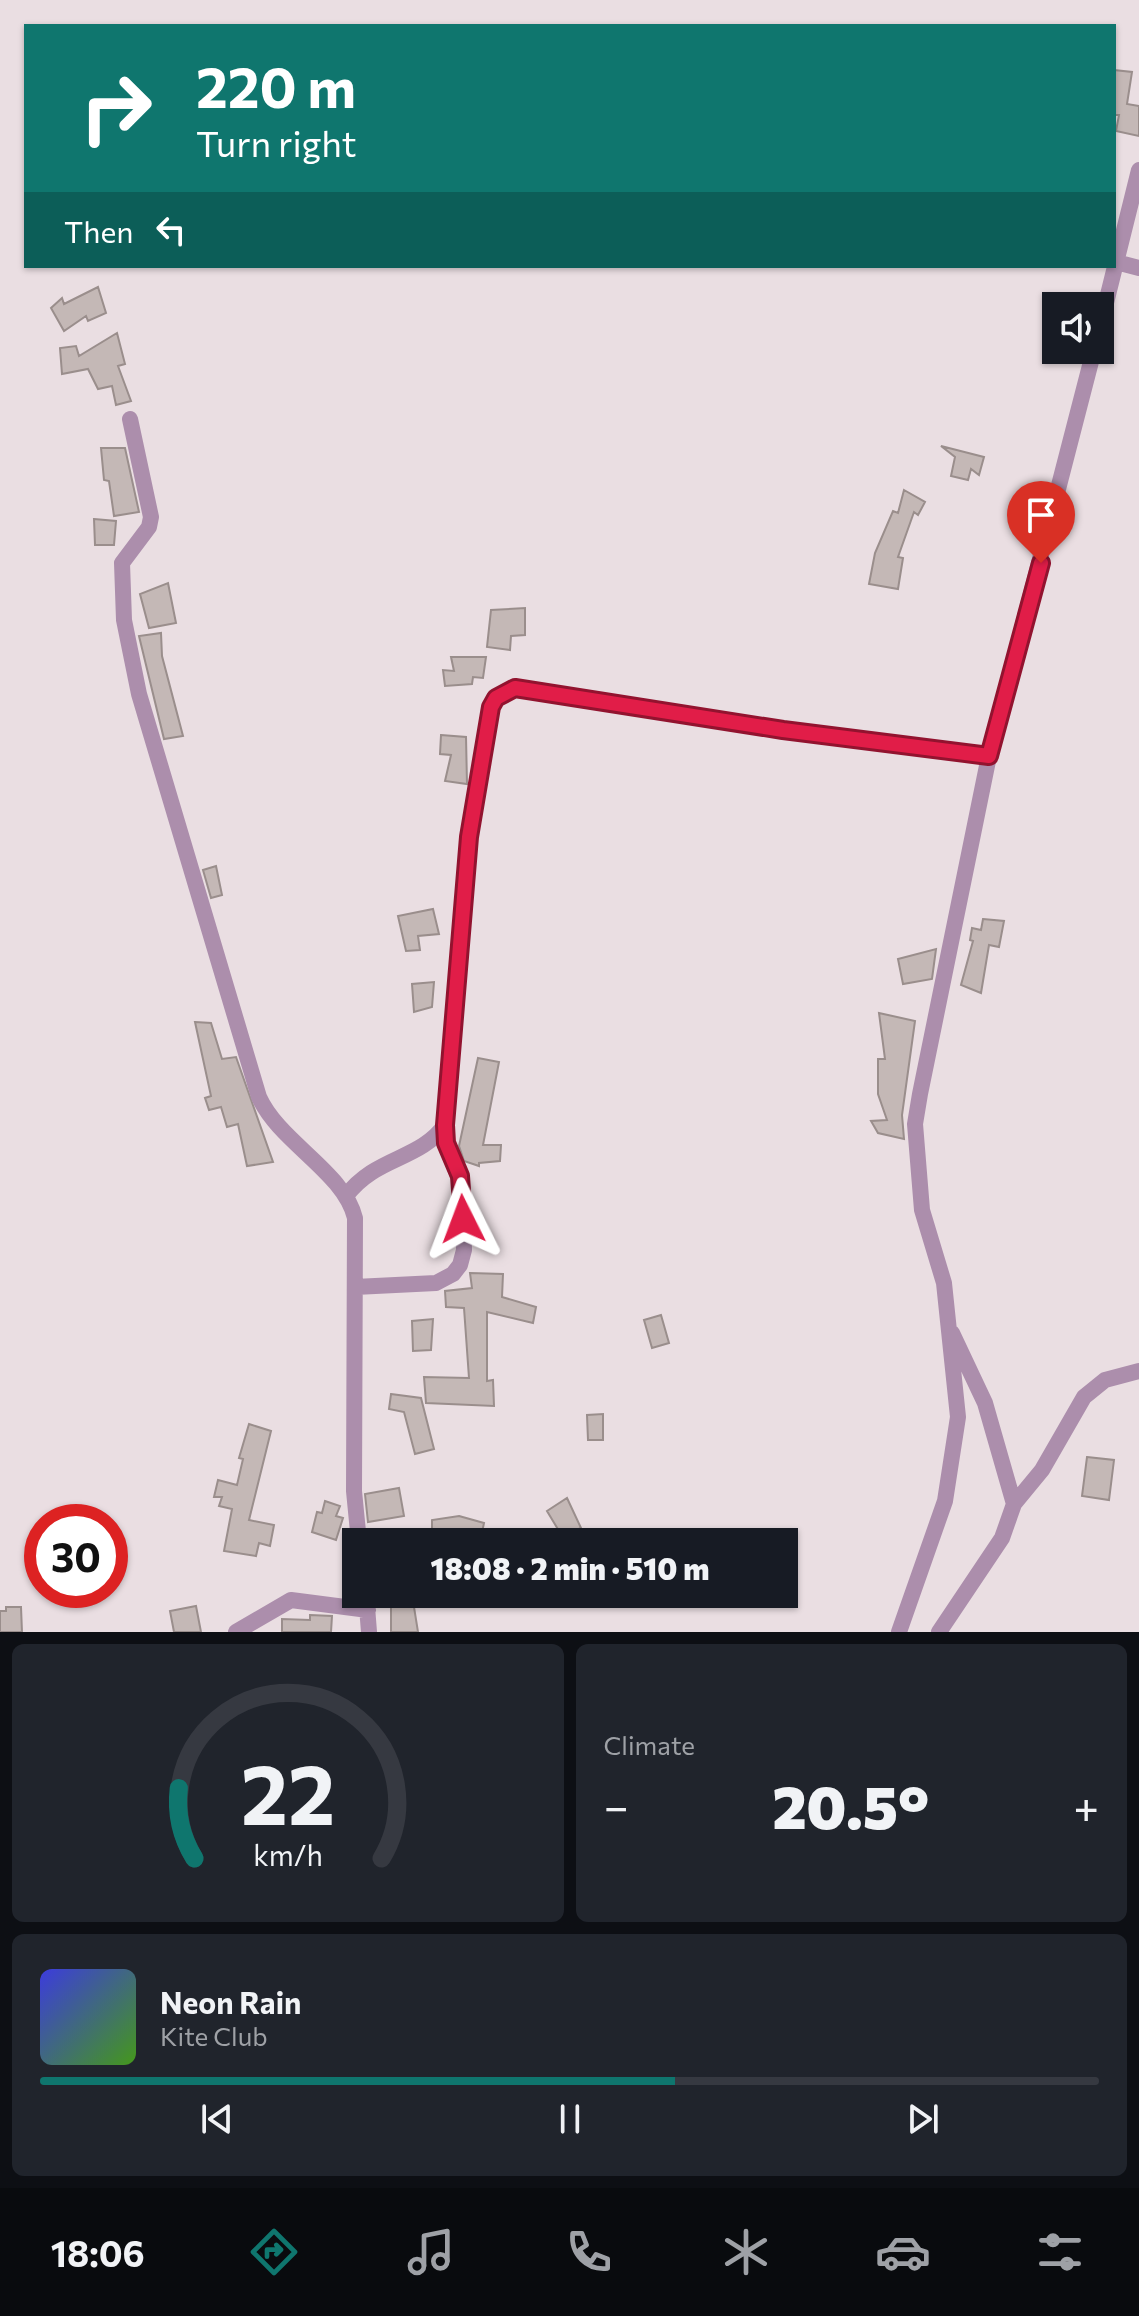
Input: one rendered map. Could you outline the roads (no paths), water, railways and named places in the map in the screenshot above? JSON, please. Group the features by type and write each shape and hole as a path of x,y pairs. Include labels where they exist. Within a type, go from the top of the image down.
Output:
{"street":[{"path":"1139,170 1116,262 1139,268"},
{"path":"1109,292 1115,268"},
{"path":"899,1632 945,1501 958,1417 944,1283 922,1210 915,1124 989,756 1090,364"},
{"path":"130,419 151,517 149,527 122,563 124,620 141,702 259,1097 272,1119 346,1196 355,1218 354,1491 358,1528"},
{"path":"355,1287 436,1283 453,1274 460,1265 464,1250 462,1187 446,1143 445,1125 469,837 491,707 506,691 515,688 783,730 989,756"},
{"path":"346,1196 366,1173 433,1141 445,1125"},
{"path":"948,1323 985,1403 1014,1504"},
{"path":"939,1632 1002,1538 1014,1504 1042,1470 1090,1390 1105,1380 1139,1371"},
{"path":"236,1632 291,1600 342,1601"},
{"path":"367,1608 369,1632"}]}
